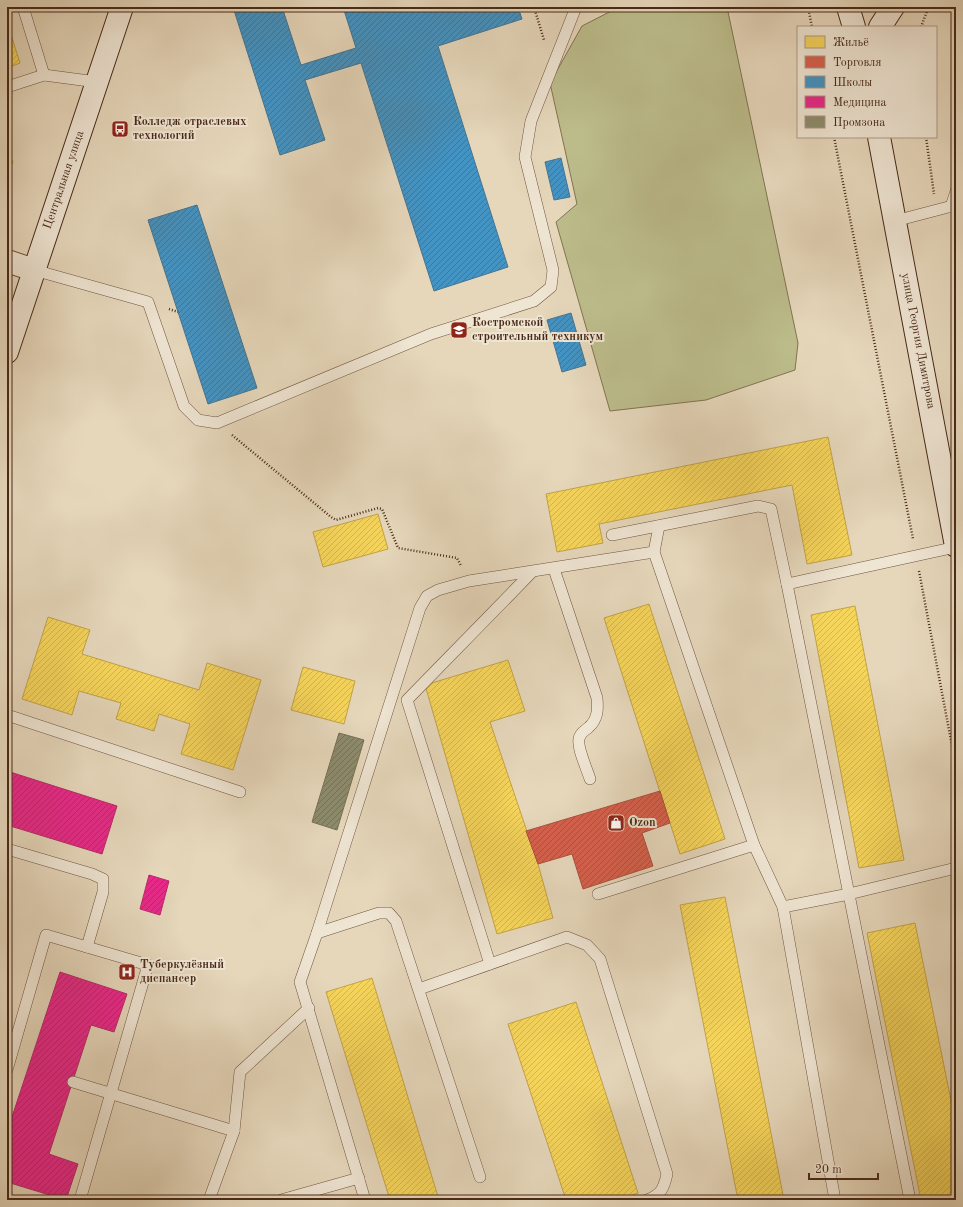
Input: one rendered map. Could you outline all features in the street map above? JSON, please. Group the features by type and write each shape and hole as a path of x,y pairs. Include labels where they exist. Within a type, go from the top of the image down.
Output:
{"main road":[{"name":"Центральная улица","path":"7,352 122,7"},
{"path":"848,7 854,26"},
{"path":"881,26 892,7"},
{"name":"улица Георгия Димитрова","path":"879,138 956,547"},
{"path":"7,261 34,270"}],"lane":[{"path":"23,7 44,75"},
{"path":"34,270 148,302 184,406 198,420 217,423 432,334 534,301 550,287 553,270 525,157 530,121 576,7"},
{"path":"7,87 44,75 97,82"},
{"path":"895,221 953,206 956,191"},
{"path":"612,535 758,506 770,509 787,584 910,1200"},
{"path":"659,526 654,552 754,845 783,907 835,1200"},
{"path":"787,584 956,547"},
{"path":"365,1200 300,982 318,933 420,608 427,596 438,590 469,581 654,552"},
{"path":"554,568 597,698 598,709 596,718 590,727 582,732 579,740 590,779"},
{"path":"385,717 407,700 532,572"},
{"path":"407,700 490,964"},
{"path":"7,715 240,792"},
{"path":"598,894 754,845"},
{"path":"7,849 92,874 103,879 103,892 87,947"},
{"path":"783,907 849,894 956,868"},
{"path":"318,933 379,912 389,913 396,921 480,1177"},
{"path":"7,1070 46,935 148,965 80,1200"},
{"path":"419,989 567,937 587,945 600,959 667,1174 664,1189 655,1197 647,1200"},
{"path":"209,1200 234,1131 240,1072 309,1008"},
{"path":"73,1082 234,1131"},
{"path":"281,1200 359,1178"}],"path":[{"path":"534,7 552,65"},
{"path":"808,7 812,26"},
{"path":"921,26 927,11"},
{"path":"834,138 956,767"},
{"path":"926,138 936,210"},
{"path":"217,423 331,517 336,520 378,508 382,509 398,548 457,558 469,581"}],"green space":[{"path":"619,7 727,7 798,343 795,370 706,400 610,411 556,222 577,204 550,83 582,26"}],"building: Жильё":[{"path":"7,22 20,63 7,68"},
{"path":"7,159 13,161 7,179"},
{"path":"828,437 852,555 807,564 792,485 599,524 603,543 557,552 546,494"},
{"path":"378,514 388,549 323,567 313,532"},
{"path":"649,604 725,839 680,854 604,618"},
{"path":"855,606 904,860 859,868 811,615"},
{"path":"48,617 90,630 82,654 199,690 207,663 261,680 233,770 181,754 190,724 159,714 154,731 116,719 121,703 79,691 72,715 22,699"},
{"path":"508,660 525,711 490,722 538,864 553,918 497,934 425,685"},
{"path":"303,667 355,681 344,724 291,710"},
{"path":"725,897 784,1200 738,1200 680,905"},
{"path":"915,923 956,1125 956,1200 921,1200 867,933"},
{"path":"372,978 439,1200 390,1200 326,992"},
{"path":"576,1002 638,1193 618,1200 566,1200 508,1024"}],"building: Торговля":[{"path":"660,791 670,823 642,833 653,866 583,889 572,854 538,864 526,831"}],"building: Школы":[{"path":"233,7 282,7 301,65 356,48 343,7 518,7 522,19 438,46 508,267 434,291 361,63 305,80 325,140 280,155"},
{"path":"561,158 570,197 554,200 545,162"},
{"path":"197,205 257,388 208,404 148,220"},
{"path":"571,313 586,365 562,372 547,320"}],"building: Медицина":[{"path":"7,771 117,806 102,854 7,825"},
{"path":"149,875 169,881 160,915 140,909"},
{"path":"60,972 127,994 114,1032 91,1025 49,1154 78,1164 66,1200 7,1182 7,1132"}],"building: Промзона":[{"path":"339,733 364,740 337,830 312,822"}],"place":[{"name":"Колледж отраслевых технологий","path":"120,129"},
{"name":"Костромской строительный техникум","path":"459,330"},
{"name":"Ozon","path":"616,823"},
{"name":"Туберкулёзный диспансер","path":"127,972"}]}
